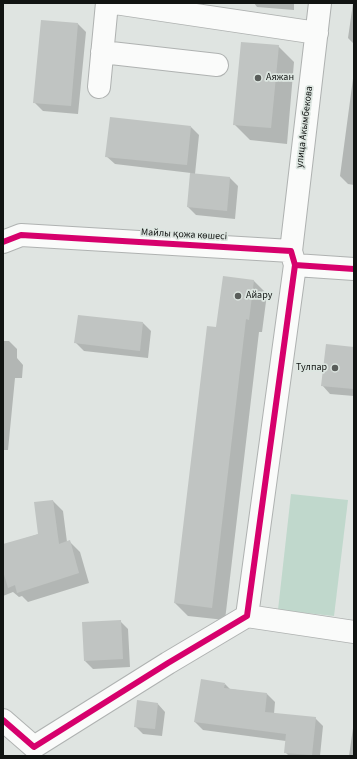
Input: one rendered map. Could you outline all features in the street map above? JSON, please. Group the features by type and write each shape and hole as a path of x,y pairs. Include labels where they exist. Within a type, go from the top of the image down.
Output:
{"street":[{"path":"99,87 107,3"},
{"path":"115,3 317,33"},
{"name":"улица Акымбекова","path":"247,616 293,258 320,3"},
{"path":"102,52 217,65"},
{"name":"Майлы қожа көшесі","path":"3,242 21,235 293,258 354,269"},
{"path":"3,720 34,747 168,663 247,616 354,632"}],"green space":[{"path":"291,494 348,500 334,616 278,610"}],"building":[{"path":"41,20 78,23 71,106 33,103"},
{"path":"241,42 279,45 271,128 233,125"},
{"path":"110,117 191,126 187,165 105,157"},
{"path":"190,173 230,177 227,211 187,207"},
{"path":"223,276 254,280 249,320 246,319 212,608 174,603 207,326 216,327"},
{"path":"78,315 143,322 140,351 74,343"},
{"path":"326,344 354,347 354,389 321,386"},
{"path":"53,500 59,544 70,540 79,573 17,593 15,585 8,588 3,571 3,544 38,534 34,502"},
{"path":"121,620 123,659 84,661 82,622"},
{"path":"201,679 225,683 224,688 267,693 265,712 316,717 312,755 284,753 286,734 194,722"},
{"path":"137,700 158,703 155,729 134,727"}],"cycle path":[{"path":"3,242 21,235 291,251 295,265 354,269"},
{"path":"3,720 34,747 168,663 247,616 295,265"}],"place":[{"name":"Аяжан","path":"258,78"},
{"name":"Айару","path":"238,296"},
{"name":"Тулпар","path":"335,368"}]}
